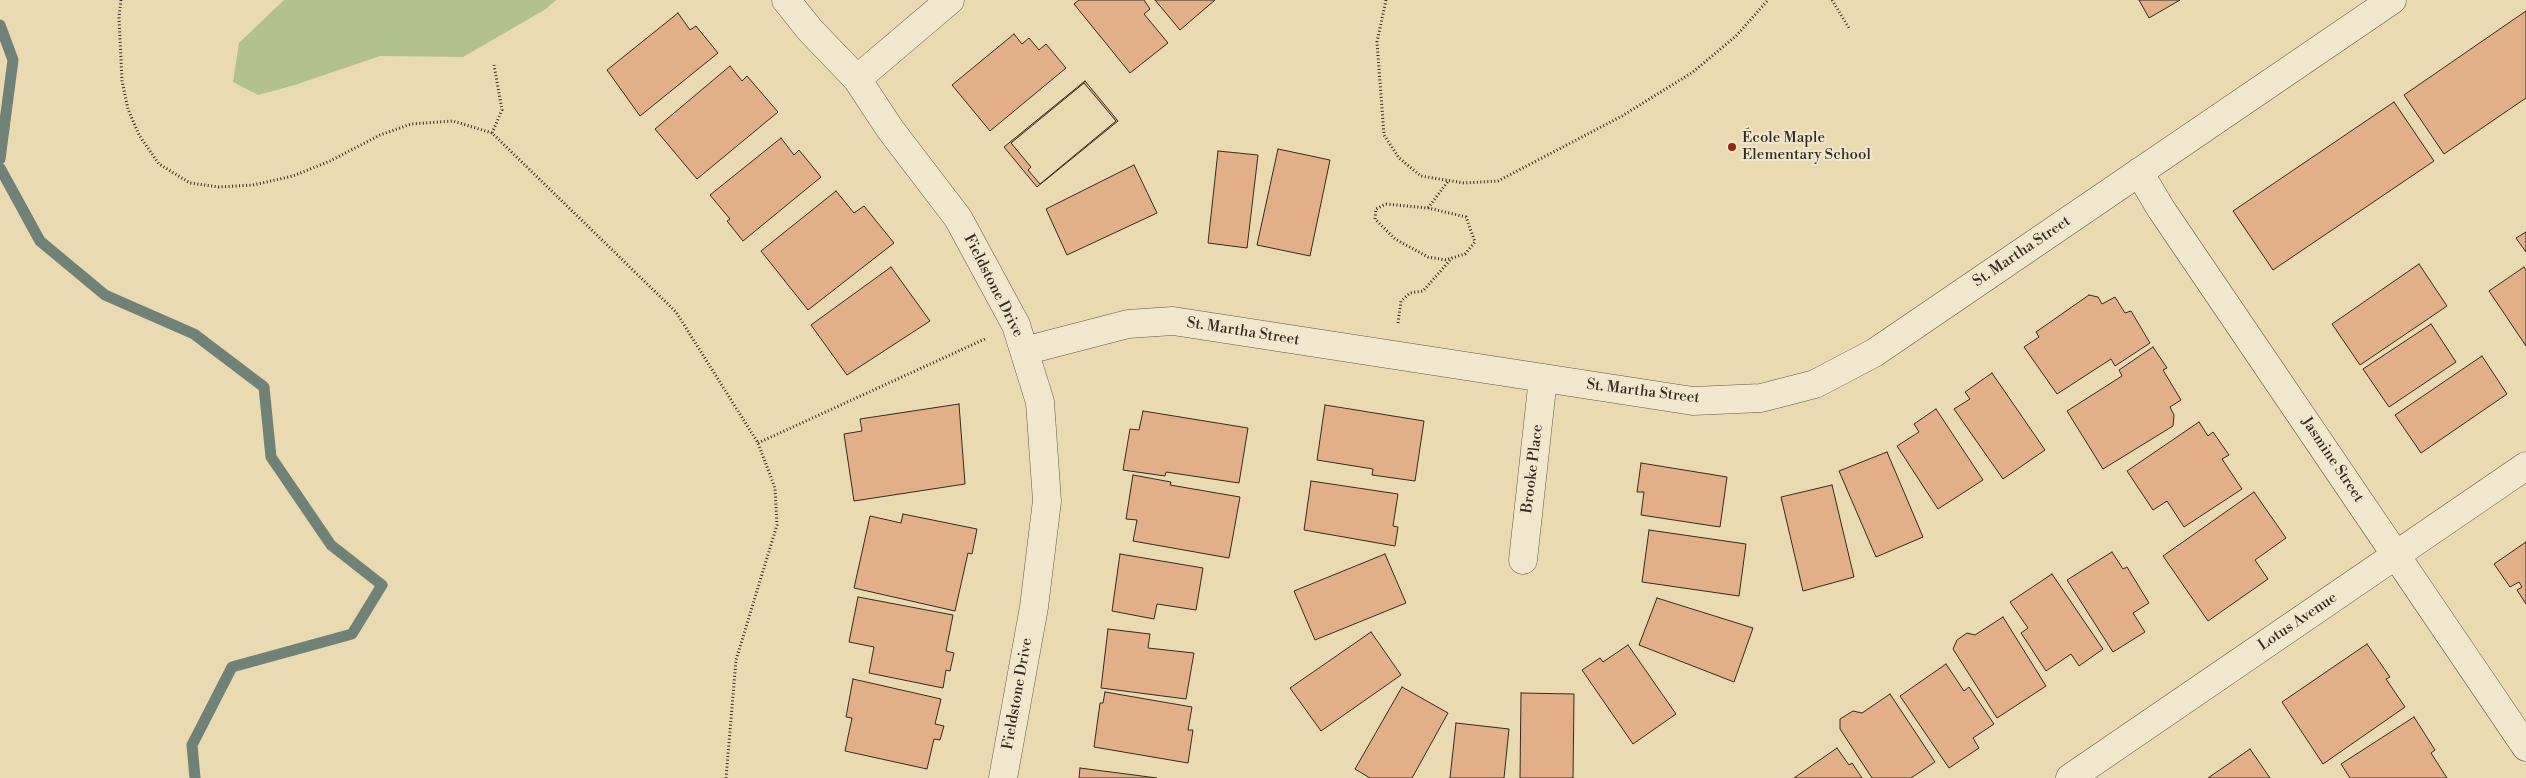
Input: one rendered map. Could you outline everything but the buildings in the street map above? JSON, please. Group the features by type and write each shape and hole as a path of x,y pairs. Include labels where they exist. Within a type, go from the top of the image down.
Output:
{"street":[{"name":"Fieldstone Drive","path":"786,0 810,30 857,79 890,129 958,218 1016,325 1040,402 1047,501 1034,607 1003,778"},
{"path":"857,79 950,0"},
{"name":"St. Martha Street","path":"1024,351 1128,324 1173,321 1693,401 1761,398 1814,384 1874,353 2392,0"},
{"name":"Jasmine Street","path":"2139,172 2160,209 2526,747"},
{"name":"Brooke Place","path":"1522,560 1544,378"},
{"name":"Lotus Avenue","path":"2070,778 2526,466"}],"path":[{"path":"121,0 119,18 122,81 128,110 139,135 159,164 190,183 219,187 252,185 293,176 330,161 380,135 411,124 453,121 492,134 676,312 758,443 775,488 777,525 736,660 726,778"},
{"path":"1386,0 1377,42 1384,135 1399,158 1421,176 1464,183 1498,180 1622,116 1693,72 1736,36 1768,0"},
{"path":"1832,0 1849,28"},
{"path":"492,134 502,110 494,66"},
{"path":"1428,208 1449,180"},
{"path":"1386,204 1428,208 1466,217 1475,242 1465,254 1452,258 1446,260 1428,257 1396,239 1375,219 1376,209 1386,204"},
{"path":"1398,326 1401,302 1410,293 1422,291 1452,258"},
{"path":"758,443 1016,325"}],"green space":[{"path":"284,0 556,0 546,9 463,57 380,56 295,85 258,95 233,82 239,43"}],"waterway":[{"path":"0,25 13,60 0,159"},
{"path":"0,168 40,241 105,295 194,334 264,387 271,457 331,545 382,585 352,634 232,667 192,745 195,778"}],"place":[{"name":"École Maple Elementary School","path":"1732,147"}]}
